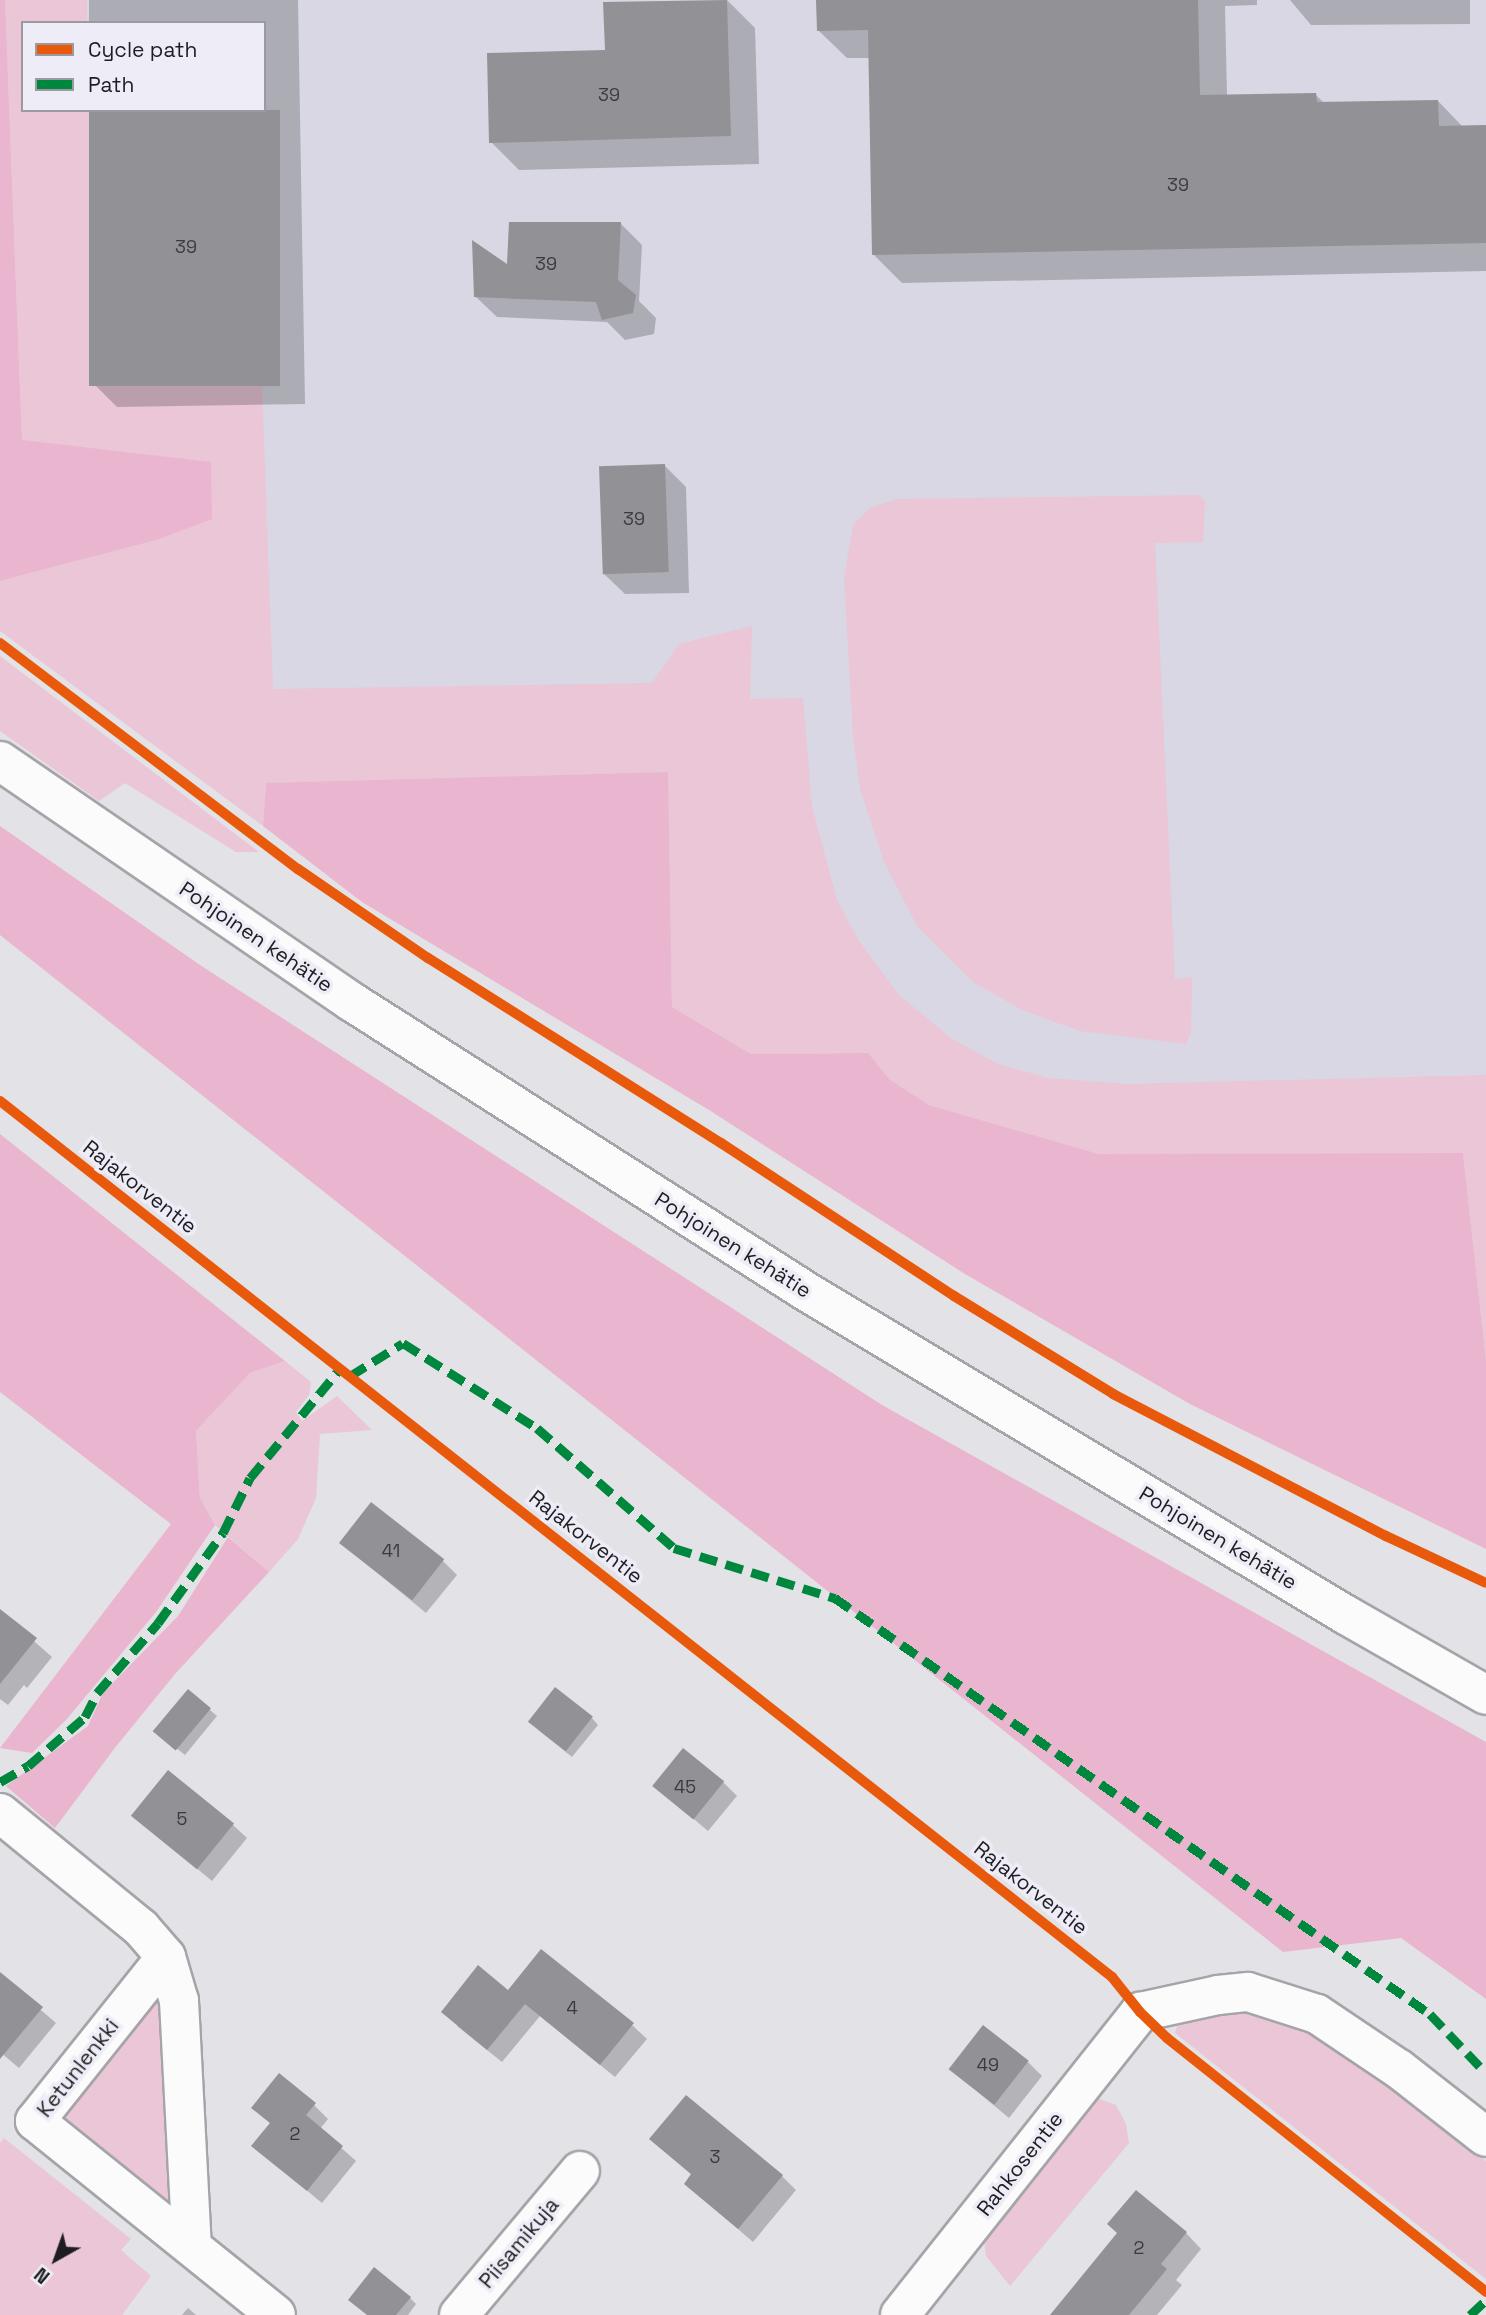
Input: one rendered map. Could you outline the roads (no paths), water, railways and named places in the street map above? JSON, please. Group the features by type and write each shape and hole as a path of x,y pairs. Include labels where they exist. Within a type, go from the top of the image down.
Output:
{"street":[{"name":"Pohjoinen kehätie","path":"0,761 352,1002 738,1248 1334,1608 1486,1695"},
{"path":"0,1813 141,1928 166,1957 179,2001 192,2246"},
{"name":"Ketunlenkki","path":"166,1957 35,2121 276,2315"},
{"name":"Rahkosentie","path":"900,2315 1140,2012 1218,1995 1248,1992 1317,2014 1399,2069 1486,2137"},
{"name":"Piisamikuja","path":"459,2315 580,2171"}]}
